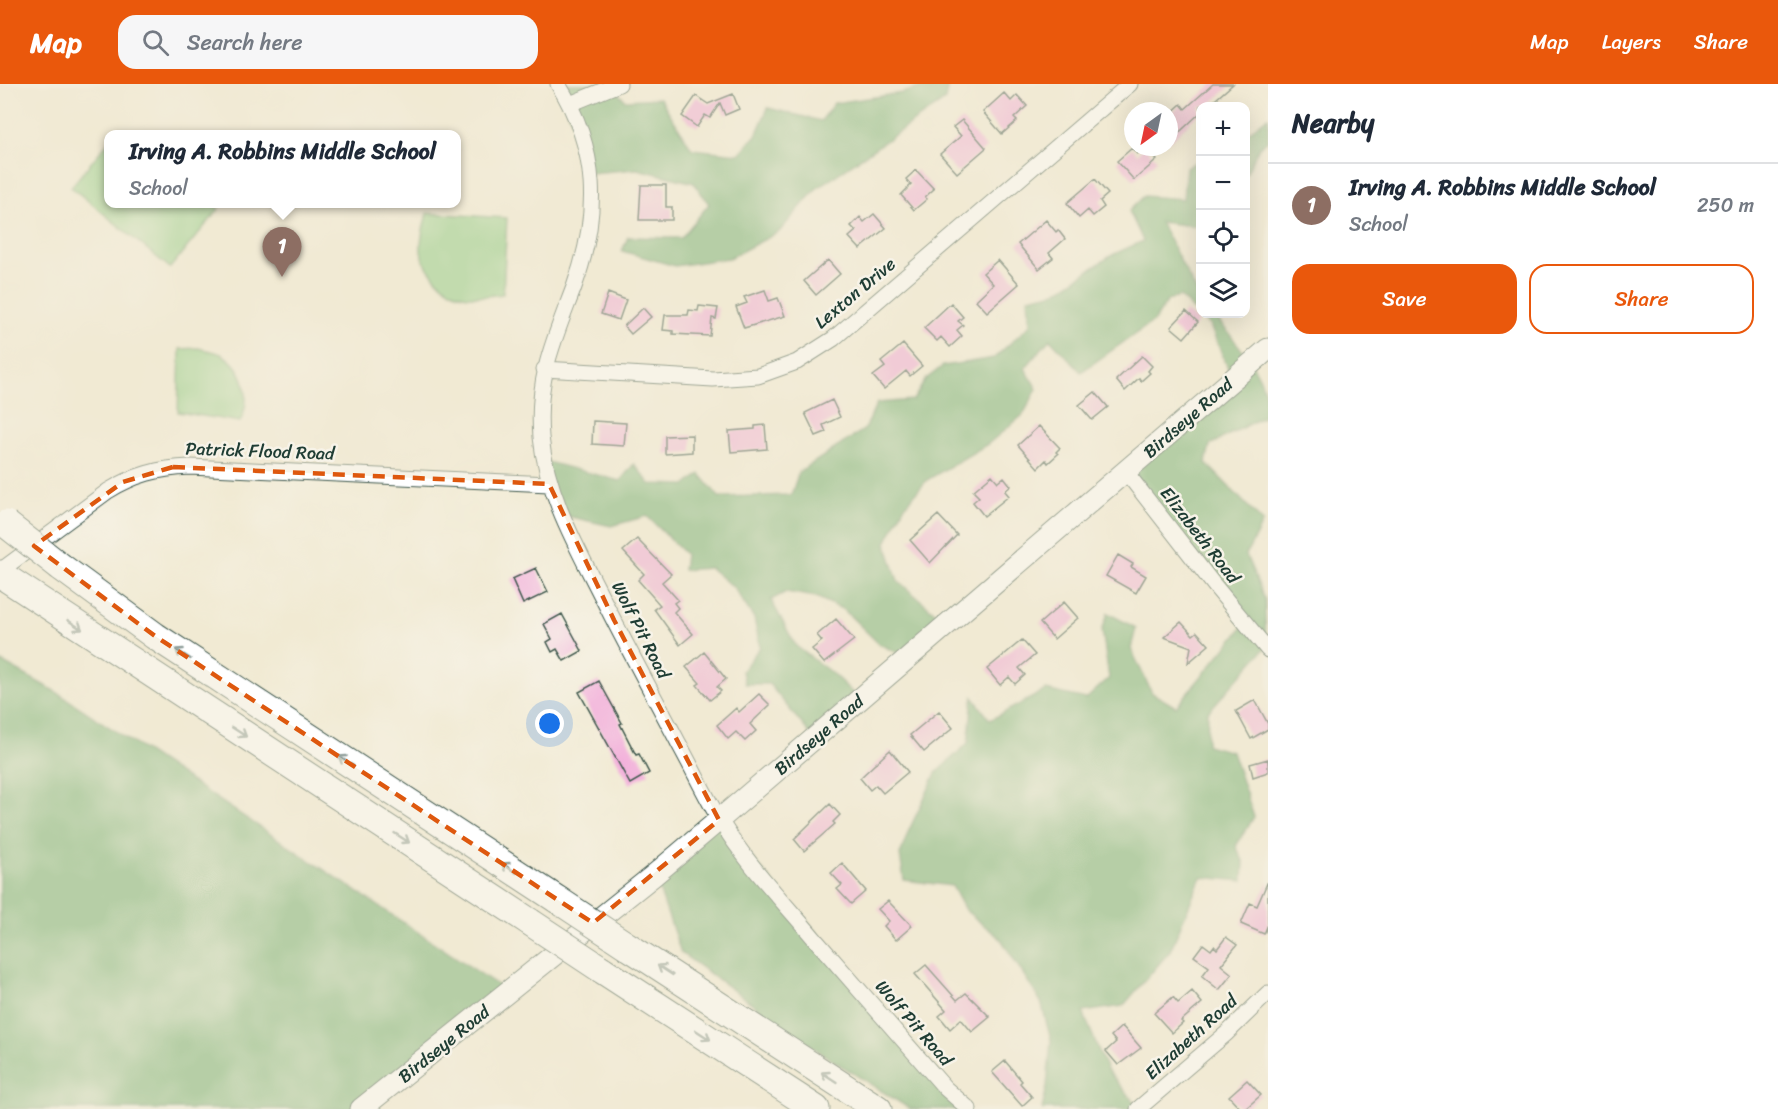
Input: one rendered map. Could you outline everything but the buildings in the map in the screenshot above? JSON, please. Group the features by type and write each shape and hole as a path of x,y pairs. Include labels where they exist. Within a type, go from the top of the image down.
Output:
{"highway":[{"path":"3,522 155,636 878,1109"},
{"path":"0,572 27,593 816,1109"}],"main road":[{"name":"Birdseye Road","path":"361,1109 719,820 1268,350"}],"street":[{"name":"Wolf Pit Road","path":"558,84 570,104 587,148 592,183 592,218 583,259 544,369 540,412 541,436 549,484 610,613 719,820 786,906 945,1088 969,1109"},
{"path":"570,104 619,84"},
{"name":"Lexton Drive","path":"544,369 712,380 758,376 797,363 833,339 1130,84"},
{"name":"Patrick Flood Road","path":"0,572 116,486 138,475 155,470 190,467 549,484"},
{"name":"Elizabeth Road","path":"1126,472 1268,650"},
{"name":"Elizabeth Road","path":"1138,1109 1227,1033 1268,993"}],"highlighted area":[{"path":"173,467 549,484 614,620 719,820 593,923 155,636 34,546 123,482"}],"green space":[{"path":"558,84 609,84 625,100 660,98 692,149 739,154 756,135 768,108 821,121 834,103 902,93 932,84 948,84 945,100 816,189 779,232 729,258 675,266 622,251 628,237 681,238 709,204 694,183 637,169 591,173"},
{"path":"1268,117 1268,140 1259,147 1250,166 1250,156 1250,131"},
{"path":"104,147 104,208 219,209 170,268 71,187"},
{"path":"1196,162 1196,226 1160,222 1196,290 1196,312 1180,297 1168,300 1154,321 1081,372 1050,339 1025,368 1037,389 1023,415 988,444 927,480 904,507 886,543 898,581 949,624 908,658 879,644 844,610 816,597 786,592 771,600 796,646 833,674 860,700 814,739 769,684 745,684 742,671 760,647 754,618 734,588 710,568 683,570 685,554 647,516 611,526 562,515 544,461 620,481 634,464 650,484 686,485 700,474 719,497 791,495 799,472 865,429 877,403 913,400 926,379 943,366 994,358 1030,325 1028,298 1056,292 1112,255 1143,241 1129,211 1144,196 1183,199 1186,168"},
{"path":"427,213 507,218 503,294 465,296 441,284 428,268 422,255 422,237"},
{"path":"1202,318 1216,318 1257,372 1267,399 1268,414 1210,445 1206,463 1263,522 1246,555 1265,600 1266,647 1208,712 1207,745 1232,752 1254,817 1236,846 1244,863 1243,881 1201,877 1170,951 1123,1006 1083,1012 1107,1070 1140,1109 1042,1109 1047,1086 1051,1040 1041,1002 1001,939 965,910 952,886 904,880 900,855 909,830 936,773 968,743 973,697 990,720 1046,690 1086,699 1109,678 1102,630 1108,613 1136,628 1131,649 1152,693 1176,707 1246,623 1126,472 1233,380 1210,326"},
{"path":"198,348 221,354 236,367 241,375 246,403 240,422 178,412 180,349"},
{"path":"0,661 58,693 508,992 361,1109 0,1109"},
{"path":"719,820 969,1109 910,1109 827,1057 681,953 654,875"}],"place":[{"name":"Irving A. Robbins Middle School","path":"282,277"}]}
